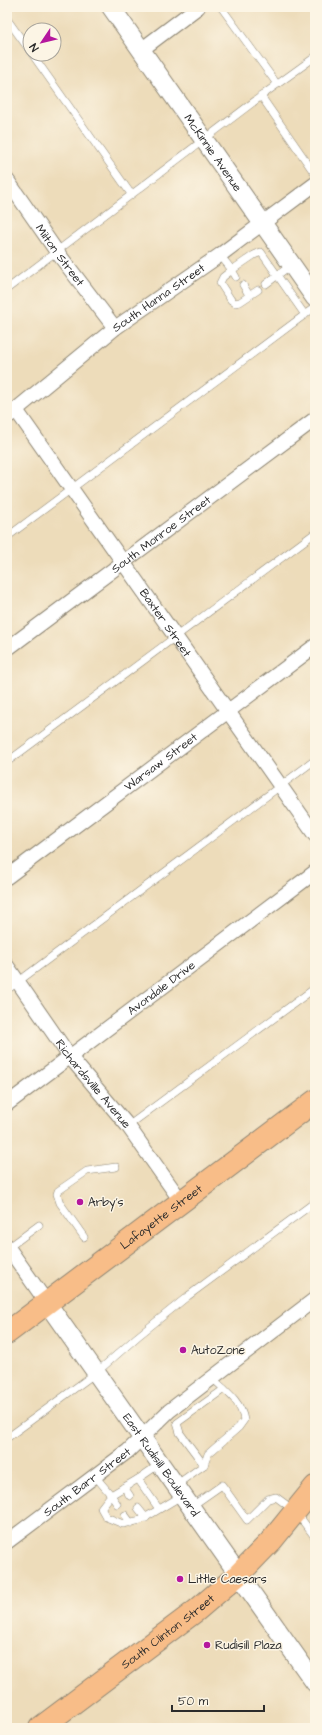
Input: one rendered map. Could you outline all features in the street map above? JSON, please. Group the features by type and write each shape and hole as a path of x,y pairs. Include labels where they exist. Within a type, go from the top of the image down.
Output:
{"highway":[{"name":"Lafayette Street","path":"7,1333 315,1101"},
{"name":"South Clinton Street","path":"40,1728 197,1610 240,1574 272,1540 315,1487"}],"street":[{"name":"McKinnie Avenue","path":"111,7 262,223 285,270 315,298"},
{"path":"141,50 198,7"},
{"name":"Milton Street","path":"7,180 57,252 115,328"},
{"name":"South Hanna Street","path":"12,413 115,328 220,255 315,184"},
{"name":"Baxter Street","path":"12,413 71,488 175,638 229,711 315,835"},
{"name":"South Monroe Street","path":"7,649 315,419"},
{"name":"Warsaw Street","path":"7,877 315,646"},
{"name":"Avondale Drive","path":"7,1104 315,872"},
{"name":"Richardsville Avenue","path":"7,966 70,1057 128,1126 139,1150 181,1201"},
{"name":"East Rudisill Boulevard","path":"8,1247 240,1574 315,1683"},
{"name":"South Barr Street","path":"7,1542 128,1451 169,1411 315,1299"}],"lane":[{"path":"221,7 277,84"},
{"path":"7,19 22,40"},
{"path":"7,289 261,96 315,57"},
{"path":"38,62 132,194"},
{"path":"261,96 315,174"},
{"path":"258,290 240,302 234,302 221,286 221,280 232,270 258,252 261,252 285,270 305,315"},
{"path":"220,255 236,277"},
{"path":"244,262 248,269"},
{"path":"266,284 285,270"},
{"path":"242,285 249,295"},
{"path":"7,537 315,307"},
{"path":"7,762 315,533"},
{"path":"7,990 315,760"},
{"path":"128,1126 315,988"},
{"path":"84,1237 57,1198 58,1191 87,1171 116,1167"},
{"path":"7,1438 96,1372 188,1296 315,1202"},
{"path":"8,1247 39,1225"},
{"path":"184,1495 204,1464 208,1454 244,1420 243,1410 212,1378"},
{"path":"204,1464 180,1432 177,1423 224,1389"},
{"path":"161,1463 111,1495 101,1508 106,1517 123,1524 131,1523 146,1518 184,1495 222,1485 247,1520 268,1499 276,1497 295,1511 315,1537"},
{"path":"95,1476 117,1504"},
{"path":"138,1479 160,1509"},
{"path":"124,1487 130,1496"},
{"path":"138,1508 146,1518"},
{"path":"125,1515 131,1523"}],"place":[{"name":"Arby's","path":"80,1202"},
{"name":"AutoZone","path":"183,1350"},
{"name":"Little Caesars","path":"180,1579"},
{"name":"Rudisill Plaza","path":"207,1645"}]}
